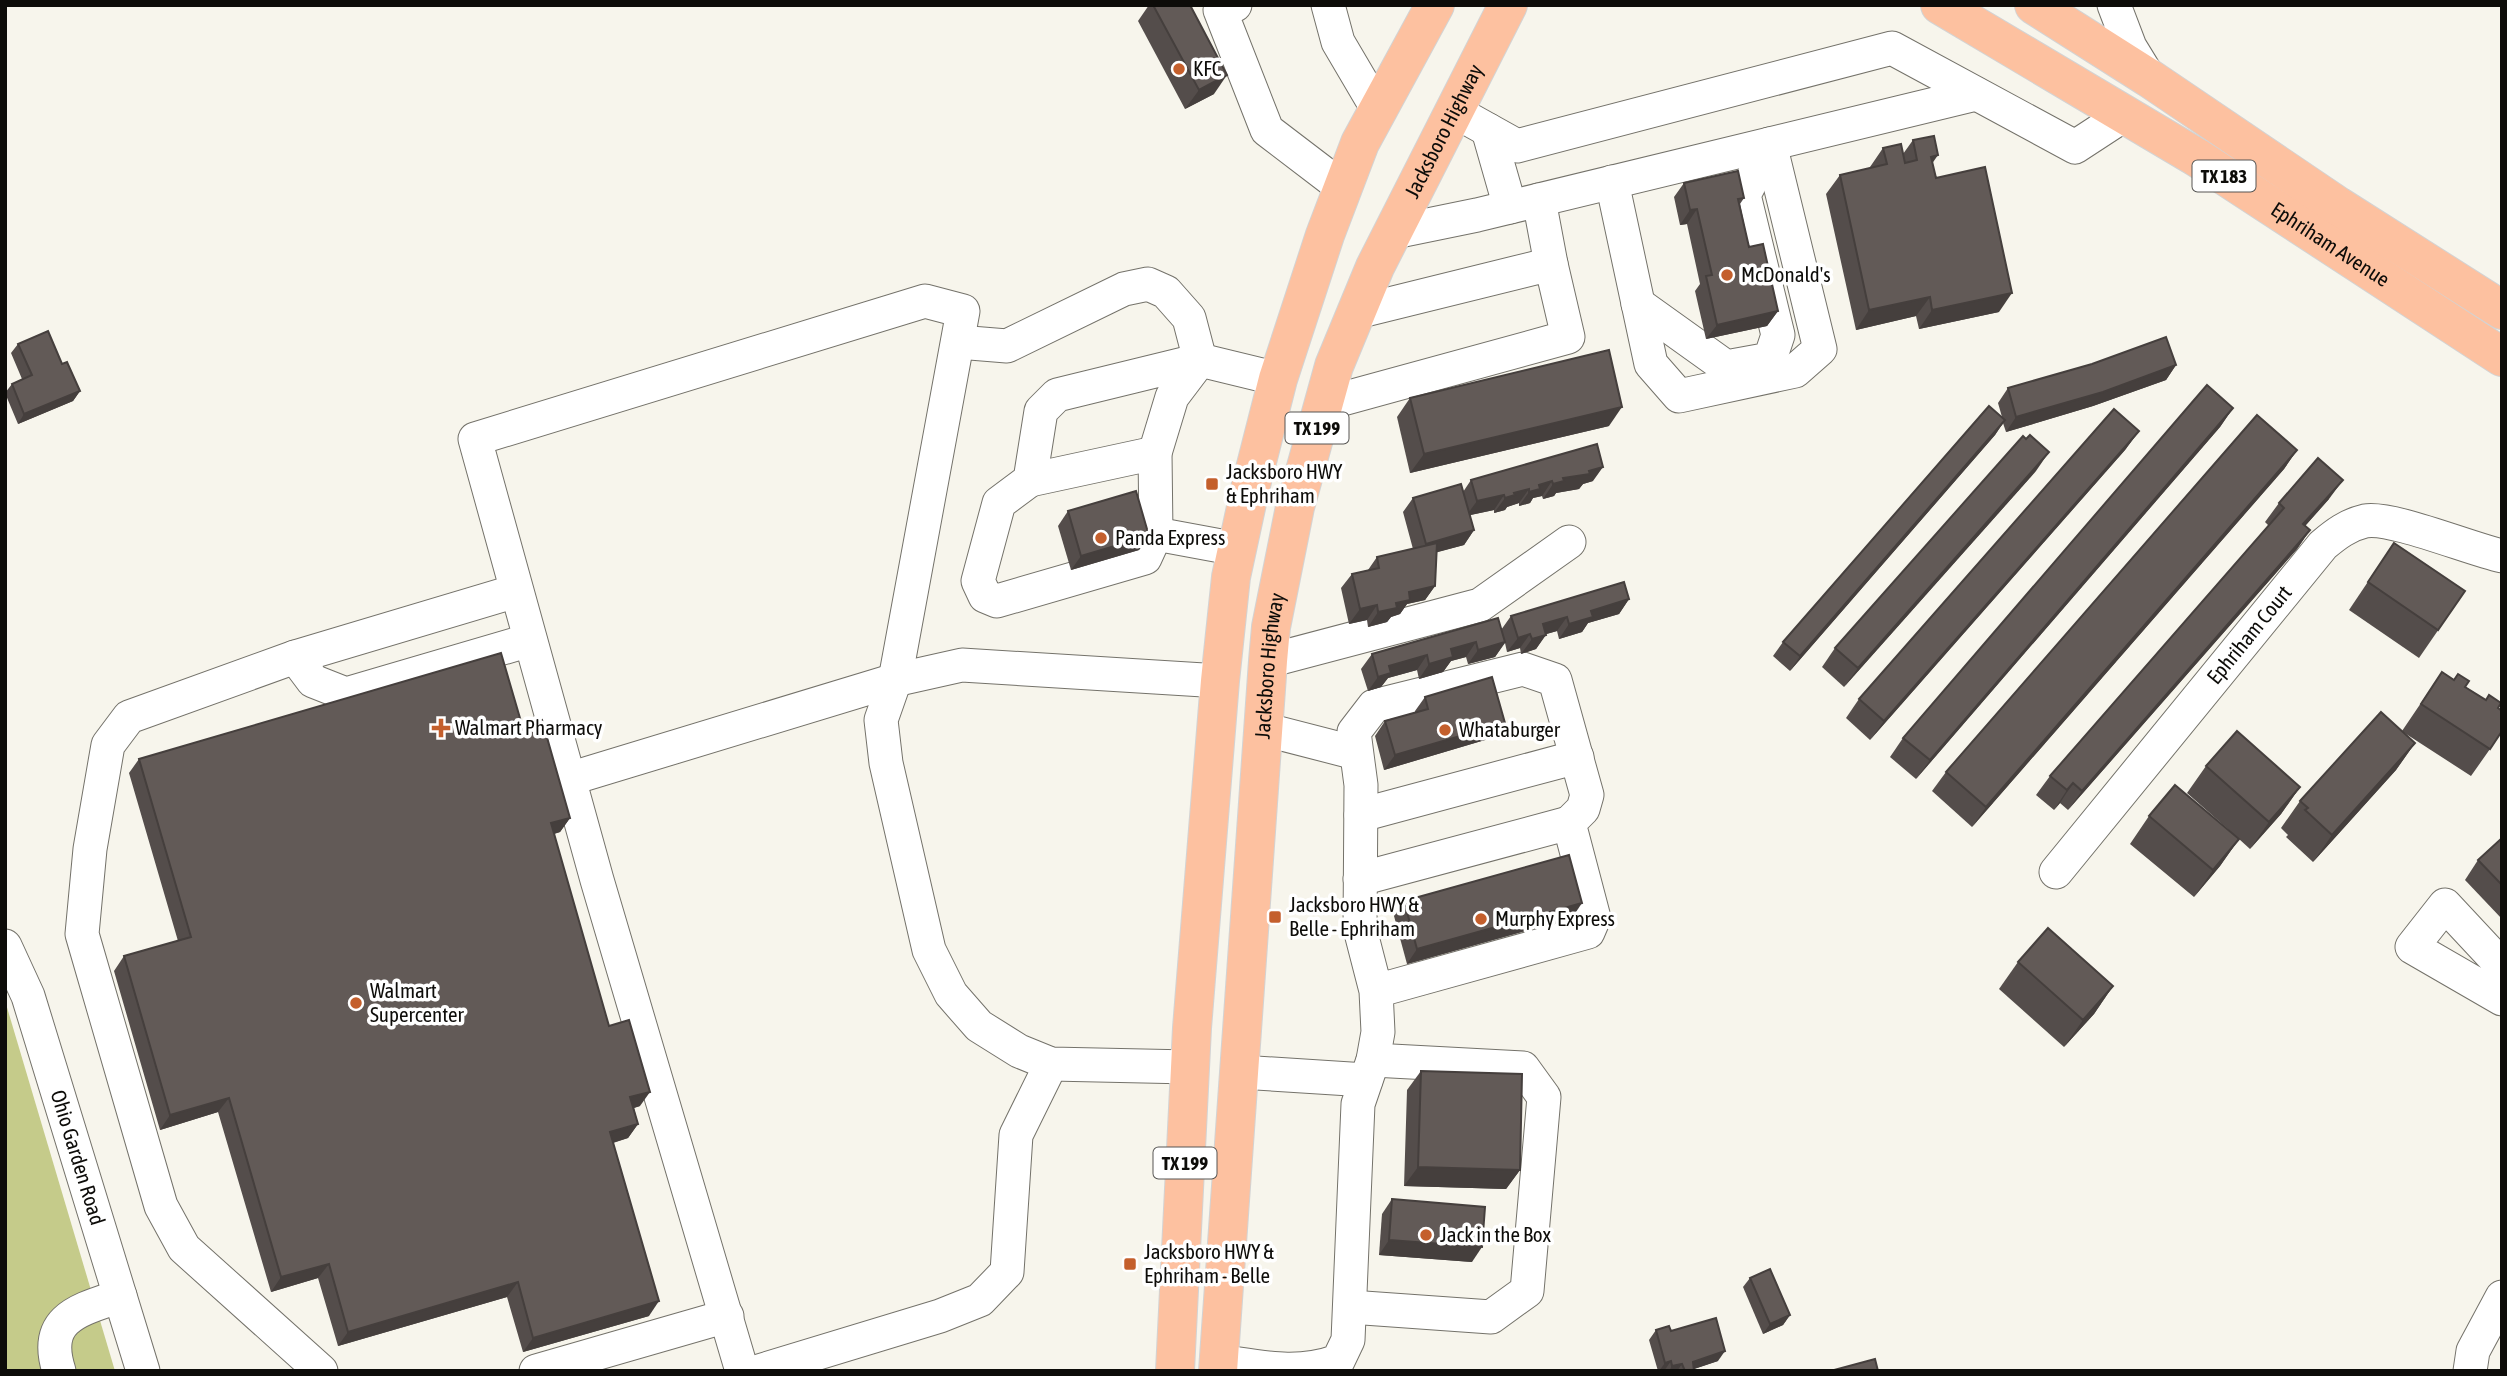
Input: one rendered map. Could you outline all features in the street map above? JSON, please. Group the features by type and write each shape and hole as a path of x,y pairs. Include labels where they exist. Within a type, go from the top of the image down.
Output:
{"main road":[{"name":"TX 199","path":"1175,1371 1190,1067 1220,681 1231,577 1278,379 1325,235 1360,143 1435,5"},
{"name":"Jacksboro Highway","path":"1219,1366 1271,627 1295,507 1334,366 1375,267 1394,232 1472,121 1508,5"},
{"name":"Ephriham Avenue","path":"1940,5 2196,157 2502,357"},
{"name":"Ephriham Avenue","path":"2034,5 2502,310"},
{"path":"2124,115 2149,107 2165,108 2364,235 2386,236"},
{"path":"1325,235 1375,267"},
{"path":"1190,1067 1240,1072"}],"street":[{"path":"1235,5 1220,10 1267,130 1343,188"},
{"path":"1328,5 1338,42 1378,110"},
{"path":"2114,5 2130,47 2149,78"},
{"path":"1472,121 1517,146 1892,48 2075,147 2124,115"},
{"path":"1394,232 1524,204 1976,94"},
{"path":"1324,404 1568,337 1551,264 1524,204 1472,121"},
{"path":"1612,182 1651,364 1679,396 1795,371 1820,349 1770,144"},
{"path":"1638,304 1726,367 1770,359 1778,335 1744,195 1770,144"},
{"path":"1357,312 1551,264"},
{"path":"958,342 1007,346 1125,289 1148,284 1166,292 1189,318 1200,360"},
{"path":"742,1371 569,779 475,439 925,302 963,312 895,680 880,720 886,763 929,950 951,994 979,1027 1020,1051 1051,1064 1190,1067"},
{"path":"1030,480 1041,411 1057,395 1200,360 1278,379"},
{"path":"1155,453 1030,480 999,503 978,581 985,596 997,601 1145,558 1156,534 1155,453 1172,397 1200,360"},
{"name":"Ephriham Court","path":"2056,872 2323,545 2342,529 2367,521 2387,521 2474,550 2502,556"},
{"path":"1156,534 1237,549"},
{"path":"1268,662 1480,605 1570,542"},
{"path":"321,1371 184,1248 161,1206 82,934 90,849 108,745 129,717 295,657 516,591"},
{"path":"295,657 313,681 346,694 530,640"},
{"path":"569,779 895,680 962,665 1220,681"},
{"path":"1219,1366 1315,1369 1338,1361 1348,1340 1358,1104 1378,1032 1376,990 1360,929 1360,879 1361,785 1354,732 1374,706 1522,669 1555,680 1587,795 1583,809 1569,823 1360,879"},
{"path":"1263,729 1356,753"},
{"path":"1361,816 1577,757"},
{"path":"1376,990 1588,932 1594,918 1569,823"},
{"path":"2502,965 2445,905 2412,947 2502,999"},
{"name":"Ohio Garden Road","path":"5,946 28,996 143,1371"},
{"path":"759,1371 940,1316 980,1300 1007,1272 1016,1135 1051,1064"},
{"path":"1240,1072 1523,1068 1544,1097 1527,1291 1491,1317 1350,1307"},
{"path":"60,1371 54,1354 55,1336 73,1312 120,1296"},
{"path":"2470,1371 2473,1351 2502,1297"},
{"path":"536,1371 727,1316"}],"green space":[{"path":"5,1002 6,1004 115,1371 5,1371"}],"building":[{"path":"1153,5 1190,5 1227,75 1199,90"},
{"path":"1934,136 1938,155 1931,157 1936,178 1985,167 2012,293 1932,310 1930,297 1869,310 1840,175 1887,164 1883,148 1901,144 1905,163 1917,160 1913,140"},
{"name":"McDonald's","path":"1738,171 1744,198 1738,199 1749,247 1763,244 1778,311 1717,325 1706,276 1712,275 1697,209 1690,210 1684,183"},
{"path":"48,331 62,364 67,362 80,391 24,414 12,384 32,375 18,344"},
{"path":"2166,337 2176,365 2103,392 2016,417 2008,388 2092,364"},
{"path":"1609,350 1622,407 1424,454 1410,398"},
{"path":"2207,385 2233,408 1930,760 1903,738"},
{"path":"1989,406 2005,420 1800,656 1783,642"},
{"path":"2114,409 2139,431 1884,721 1859,699"},
{"path":"2257,415 2297,450 1986,807 1946,772"},
{"path":"2030,435 2049,452 1858,668 1835,648 2023,436 2026,439"},
{"path":"1597,444 1603,467 1589,471 1590,474 1563,478 1564,481 1553,484 1552,481 1539,485 1540,489 1529,492 1529,489 1505,498 1504,495 1477,501 1471,480"},
{"path":"2318,458 2343,480 2303,524 2310,530 2082,791 2073,783 2067,790 2050,776 2284,508 2279,503"},
{"path":"1461,484 1474,530 1426,544 1413,498"},
{"path":"1136,491 1149,536 1081,556 1068,511"},
{"path":"1437,543 1435,586 1409,592 1410,600 1396,603 1397,608 1378,612 1377,605 1360,609 1352,574 1379,568 1377,557"},
{"path":"2394,543 2465,591 2438,630 2368,582"},
{"path":"1624,582 1629,599 1591,611 1593,617 1569,624 1567,617 1543,624 1546,635 1532,639 1530,634 1518,638 1511,616"},
{"path":"1498,618 1505,642 1478,650 1476,642 1451,649 1453,657 1429,664 1427,655 1389,666 1391,673 1378,677 1372,654"},
{"name":"Walmart Supercenter","path":"501,653 522,725 542,720 570,818 551,823 609,1026 629,1020 650,1092 630,1097 638,1124 610,1132 659,1301 533,1338 518,1282 348,1332 329,1264 281,1277 229,1098 170,1115 124,956 191,937 139,759"},
{"path":"2442,672 2454,680 2458,674 2469,681 2465,687 2486,700 2489,695 2501,703 2498,708 2502,711 2502,731 2490,749 2421,704"},
{"name":"Whataburger","path":"1492,677 1505,723 1395,755 1385,721 1428,709 1425,697"},
{"path":"2381,712 2415,743 2332,835 2305,810 2308,808 2300,801"},
{"path":"2237,731 2300,787 2269,822 2206,766"},
{"path":"2175,785 2239,839 2213,870 2149,816"},
{"path":"2502,838 2502,885 2478,860"},
{"path":"1569,855 1582,903 1417,949 1404,901"},
{"path":"2048,928 2113,986 2083,1020 2018,962"},
{"path":"1421,1071 1522,1074 1520,1170 1418,1167"},
{"path":"1392,1199 1485,1207 1482,1247 1389,1240"},
{"path":"1770,1269 1790,1315 1770,1324 1750,1278"},
{"path":"1716,1318 1725,1351 1693,1362 1694,1371 1685,1371 1682,1364 1672,1366 1671,1361 1665,1363 1656,1330 1669,1326 1671,1331"},
{"path":"1875,1359 1878,1371 1834,1370"}],"place":[{"name":"KFC","path":"1179,69"},
{"name":"McDonald's","path":"1727,275"},
{"name":"Jacksboro HWY & Ephriham","path":"1212,484"},
{"name":"Panda Express","path":"1101,538"},
{"name":"Walmart Pharmacy","path":"441,728"},
{"name":"Whataburger","path":"1445,730"},
{"name":"Jacksboro HWY & Belle - Ephriham","path":"1275,917"},
{"name":"Murphy Express","path":"1481,919"},
{"name":"Walmart Supercenter","path":"356,1003"},
{"name":"Jack in the Box","path":"1426,1235"},
{"name":"Jacksboro HWY & Ephriham - Belle","path":"1130,1264"}]}
